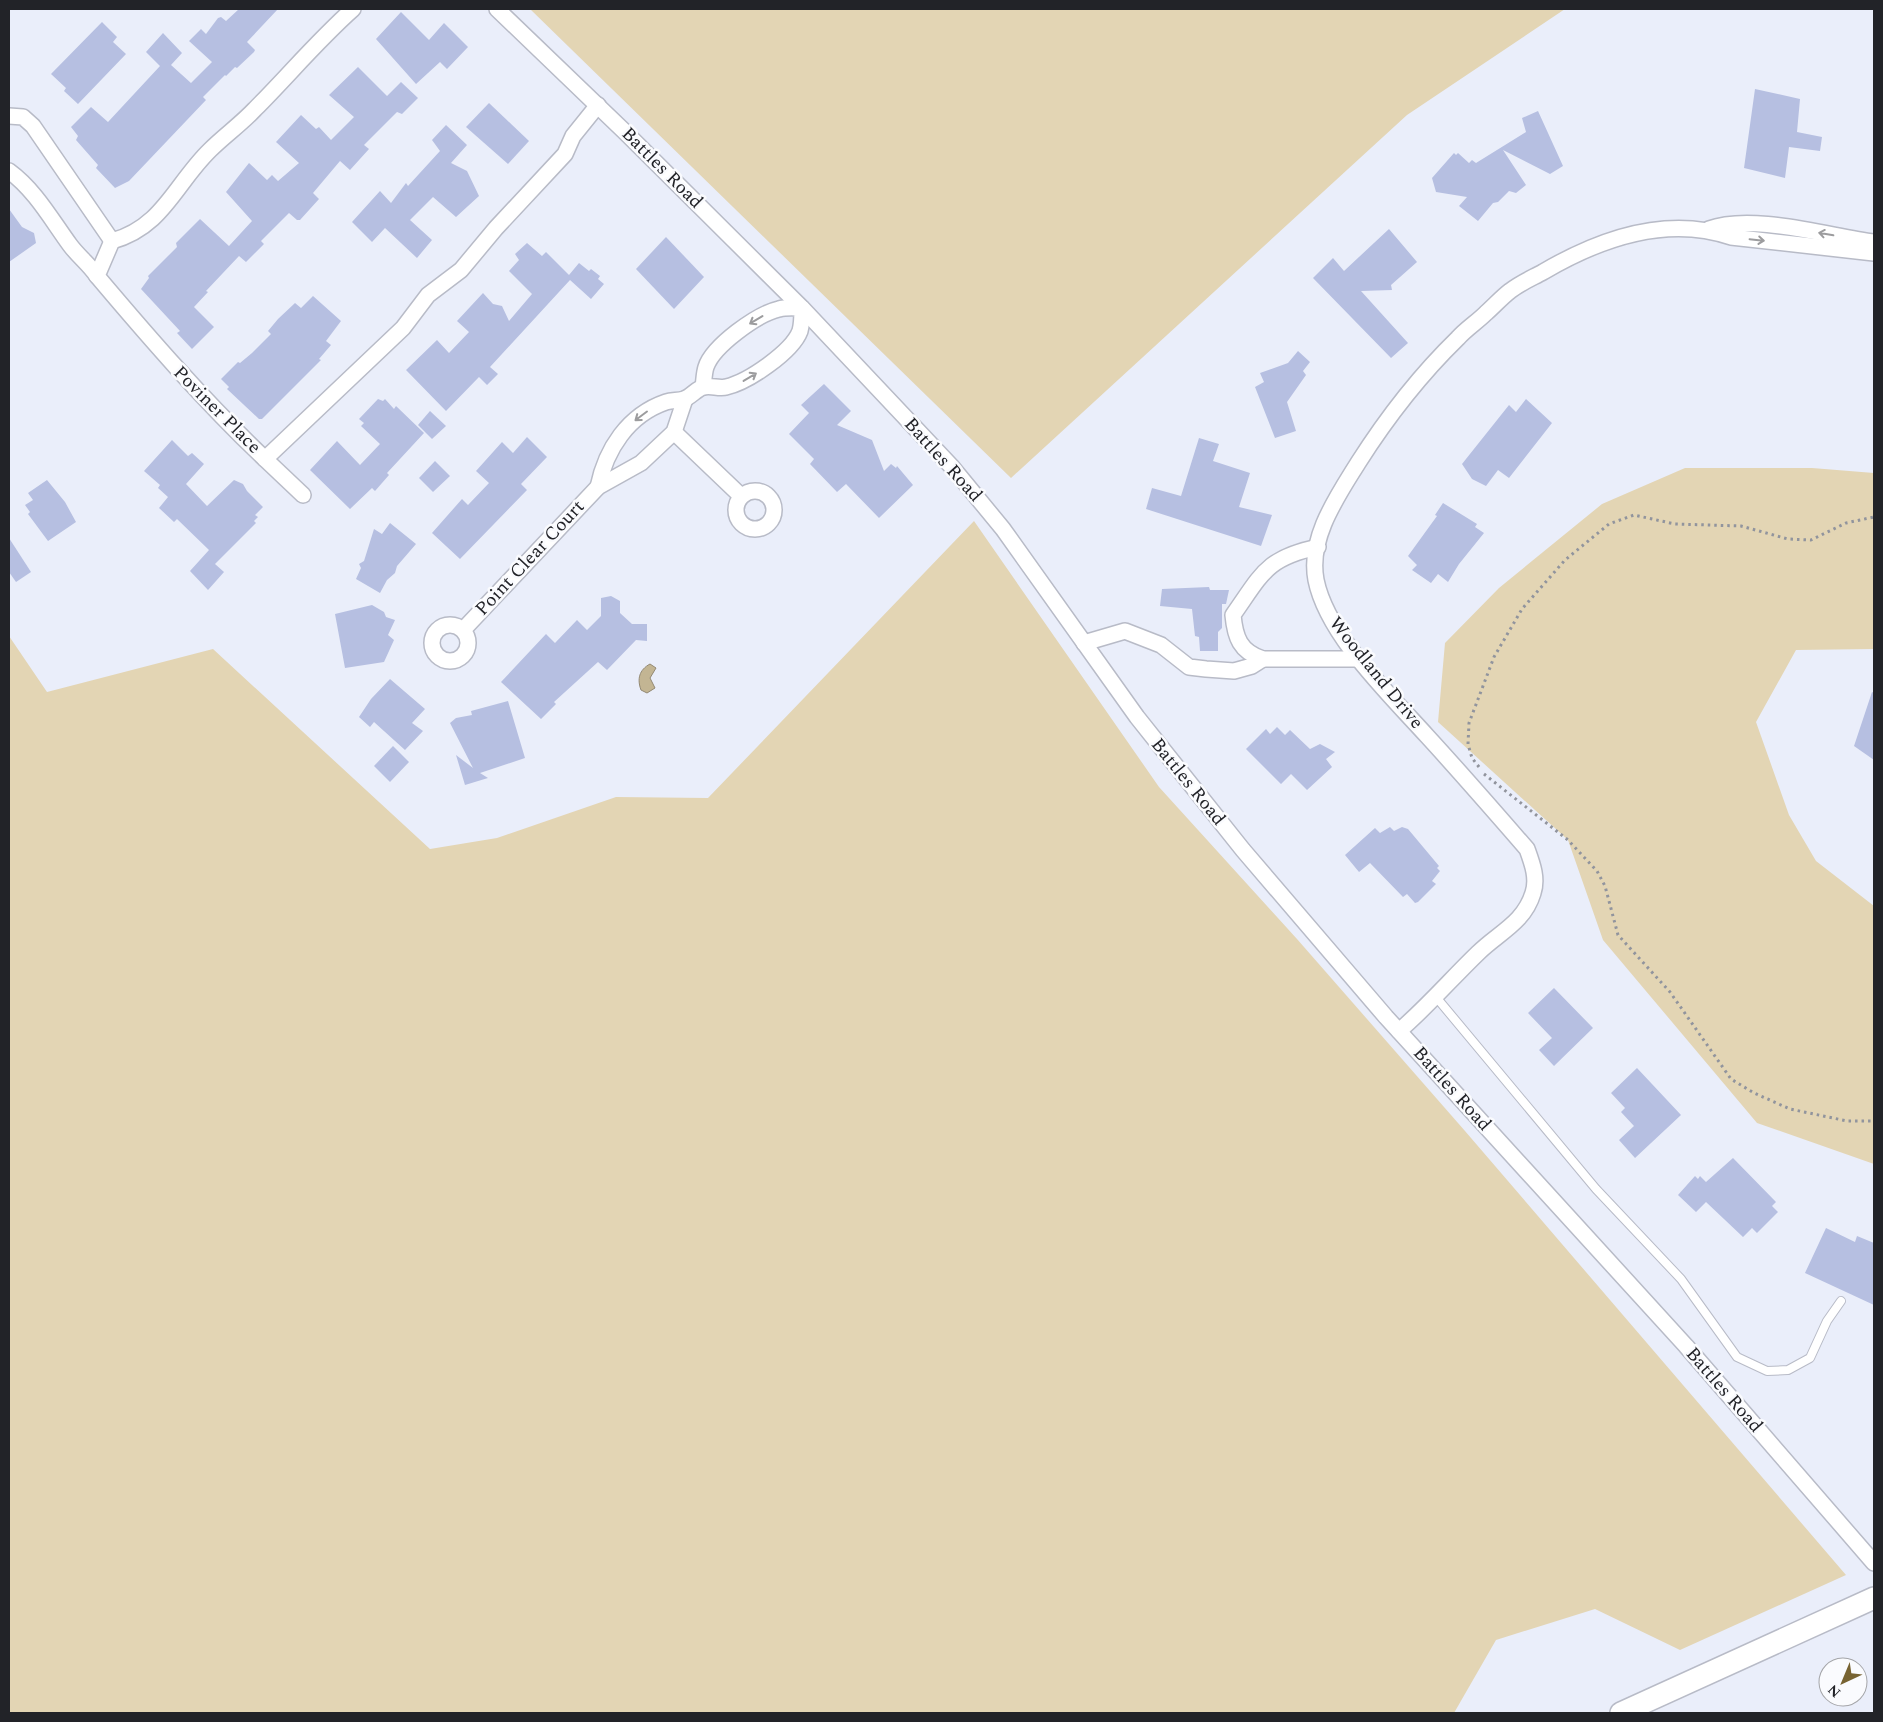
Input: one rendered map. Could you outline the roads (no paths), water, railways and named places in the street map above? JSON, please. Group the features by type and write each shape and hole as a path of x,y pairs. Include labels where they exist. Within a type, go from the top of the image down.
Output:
{"main road":[{"path":"1621,1713 1874,1598"}],"street":[{"path":"112,241 130,236 147,224 209,151 255,109 322,37 353,9"},
{"name":"Battles Road","path":"497,9 598,105 802,308 952,467 1003,529 1178,770 1399,1031 1686,1346 1874,1563"},
{"name":"Poviner Place","path":"9,171 28,188 72,247 88,262 97,276 163,355 222,418 265,459 403,328 428,295 461,270 496,228 565,154 573,136 598,105"},
{"path":"9,116 22,117 33,126 112,241"},
{"name":"Woodland Drive","path":"1709,230 1726,223 1773,226 1874,242"},
{"name":"Woodland Drive","path":"1399,1031 1436,997 1479,952 1512,927 1526,910 1534,891 1535,872 1527,849 1360,659 1327,614 1320,597 1316,577 1318,547 1326,517 1336,500 1368,448 1458,337 1511,290 1565,259 1602,242 1660,228 1709,230 1731,237 1874,253"},
{"path":"97,276 112,241"},
{"path":"802,308 800,330 789,347 756,374 741,383 724,388 703,387 706,367 716,352 756,318 779,309 802,308"},
{"name":"Point Clear Court","path":"598,487 602,467 610,449 623,432 650,410 667,402 686,399 703,387"},
{"name":"Point Clear Court","path":"463,630 598,487 641,463 674,432 686,399"},
{"path":"674,432 741,496"},
{"path":"265,459 304,495"},
{"path":"1318,547 1295,552 1275,561 1262,574 1233,615 1234,629 1239,642 1250,655 1263,659 1360,659"},
{"path":"1084,643 1125,631 1161,645 1189,667 1234,671 1252,666 1263,659"}],"lane":[{"path":"1436,997 1596,1189 1681,1279 1738,1357 1767,1371 1788,1370 1810,1358 1827,1321 1841,1302"}]}
